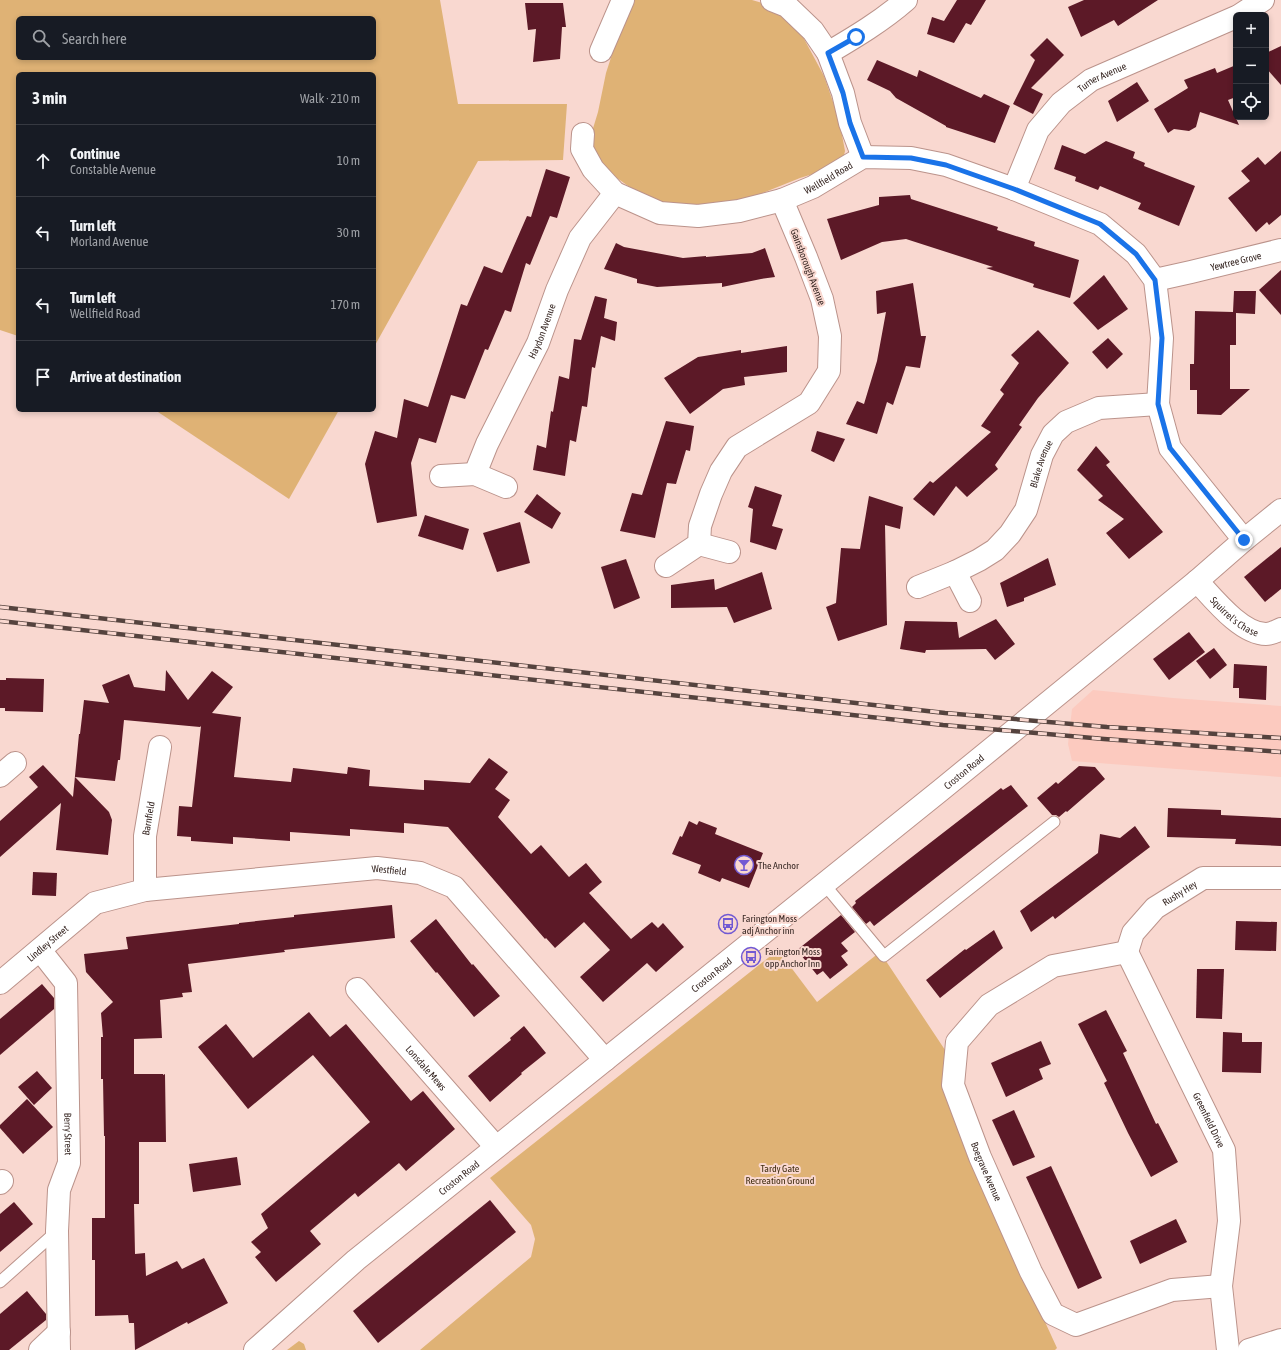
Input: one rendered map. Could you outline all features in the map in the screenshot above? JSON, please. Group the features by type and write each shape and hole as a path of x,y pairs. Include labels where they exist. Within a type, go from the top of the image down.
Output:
{"street":[{"path":"601,51 623,0"},
{"path":"772,0 788,6 813,31 828,53 843,93 850,123 863,157"},
{"path":"828,53 856,37 891,13 906,0"},
{"path":"1245,12 1264,0"},
{"name":"Turner Avenue","path":"1014,189 1038,130 1061,103 1091,80 1233,18"},
{"name":"Wellfield Road","path":"583,134 582,149 593,170 615,193 660,213 698,216 739,211 782,200 813,187 863,157 911,158 946,165 1014,189 1100,224 1136,254 1155,280 1162,338 1158,404 1170,448 1244,540"},
{"name":"Haydon Avenue","path":"476,474 487,444 524,374 538,343 557,290 580,238 615,193"},
{"name":"Gainsborough Avenue","path":"699,544 700,526 711,494 721,471 737,447 809,402 829,371 830,336 822,300 782,200"},
{"name":"Yewtree Grove","path":"1155,280 1281,250"},
{"name":"Blake Avenue","path":"918,587 955,572 978,560 995,550 1010,534 1026,510 1042,455 1053,434 1066,422 1099,408 1158,404"},
{"path":"441,476 476,474 506,487"},
{"name":"Croston Road","path":"255,1350 356,1260 824,884 1197,581 1281,510"},
{"path":"666,566 699,544 729,552"},
{"path":"955,572 970,601"},
{"name":"Squirrel's Chase","path":"1197,581 1226,612 1247,629 1267,634 1281,629"},
{"name":"Barnfield","path":"145,890 145,836 160,747"},
{"name":"Westfield","path":"95,903 145,890 377,868 420,873 454,887 604,1060"},
{"name":"Rushy Hey","path":"1127,952 1133,933 1155,908 1203,878 1281,878"},
{"name":"Lindley Street","path":"0,983 95,903"},
{"name":"Berry Street","path":"40,950 66,983 69,1163 59,1190 57,1231 59,1341"},
{"name":"Greenfield Drive","path":"1127,952 1224,1150 1229,1222 1221,1286 1228,1350"},
{"name":"Boegrave Avenue","path":"1127,952 1053,966 989,1005 957,1042 953,1085 980,1157 1031,1272 1053,1314 1076,1325 1172,1290 1221,1286"},
{"name":"Lonsdale Mews","path":"357,989 496,1147"},
{"path":"1249,1350 1281,1340"},
{"path":"40,1350 59,1341"}],"lane":[{"path":"824,884 884,956 1054,822"},
{"path":"0,1282 57,1231"}],"shaded area":[{"path":"1093,690 1281,706 1281,777 1072,761 1068,744 1072,709"}],"green space":[{"path":"0,0 440,0 458,104 567,104 563,160 478,161 376,343 376,72 16,72 16,335 0,330"},
{"path":"633,0 752,0 769,5 781,11 802,35 824,76 839,119 845,151 843,160 829,169 800,178 745,200 700,207 660,203 638,193 617,178 605,167 593,152 591,135 598,112 606,73 616,42"},
{"path":"158,412 338,412 289,499"},
{"name":"Tardy Gate Recreation Ground","path":"778,950 817,1002 880,952 947,1053 996,1215 1057,1348 1055,1350 420,1350 531,1257 535,1239 531,1225 490,1178"},
{"path":"299,1341 304,1344 306,1350 287,1350"}],"building":[{"path":"957,0 986,0 971,25 966,23 954,43 927,34 932,17 944,21"},
{"path":"1084,0 1158,0 1118,26 1114,20 1081,37 1068,7"},
{"path":"525,3 563,3 566,27 562,27 560,59 533,62 536,29 528,30"},
{"path":"1047,38 1064,55 1031,88 1043,94 1033,114 1013,104 1035,60 1030,55"},
{"path":"1281,46 1281,85 1269,71 1269,52"},
{"path":"877,60 917,77 919,70 981,98 984,94 1010,106 995,143 946,127 896,98 890,91 867,80"},
{"path":"1233,66 1233,98 1228,100 1233,111 1233,120 1237,120 1239,125 1200,112 1196,127 1189,131 1174,129 1168,133 1154,109 1188,88 1184,80 1215,68 1217,73"},
{"path":"1137,82 1149,101 1117,122 1108,101"},
{"path":"1106,141 1135,152 1133,158 1145,163 1144,166 1195,186 1179,226 1138,209 1141,203 1100,186 1098,190 1075,181 1076,177 1054,169 1062,145 1085,154"},
{"path":"1281,151 1281,215 1269,225 1267,222 1256,232 1228,198 1250,181 1241,171 1258,157 1265,165"},
{"path":"546,169 570,177 557,218 550,216 530,265 526,263 511,312 505,310 488,350 485,349 465,399 451,395 436,443 419,438 411,463 417,516 377,523 365,464 375,431 397,438 404,399 428,407 461,304 467,306 484,266 502,273 527,216 531,217"},
{"path":"910,195 911,199 998,227 997,230 1035,242 1034,246 1079,260 1070,298 1033,287 1034,284 986,268 993,267 906,239 882,242 841,260 827,219 879,205 879,197"},
{"path":"616,243 624,247 683,258 752,253 765,248 775,277 722,287 722,283 657,287 637,283 637,279 604,269"},
{"path":"1281,270 1281,315 1259,290"},
{"path":"1104,275 1128,309 1098,330 1073,303"},
{"path":"913,283 921,336 926,336 920,368 906,366 893,405 887,402 877,434 846,424 857,401 864,404 877,361 886,312 877,314 876,291"},
{"path":"1234,291 1256,291 1255,314 1236,313 1236,345 1230,345 1230,389 1250,389 1221,415 1197,414 1197,390 1190,390 1190,364 1194,364 1195,311 1233,312"},
{"path":"595,296 607,299 604,318 617,322 615,341 601,336 595,368 592,367 587,407 582,406 576,442 570,440 565,476 533,470 537,445 546,448 551,411 553,412 559,376 569,379 574,339 581,340"},
{"path":"1038,330 1069,363 1038,398 1019,425 1022,427 995,465 998,469 967,497 956,486 934,516 913,499 930,481 933,483 991,432 981,426 1004,394 1000,390 1019,363 1011,355"},
{"path":"1108,338 1123,354 1107,369 1092,352"},
{"path":"787,346 787,372 744,377 745,385 723,389 690,414 664,378 698,357 741,350 741,353"},
{"path":"666,421 694,426 690,451 686,450 676,484 667,483 655,538 620,531 632,493 642,495"},
{"path":"817,431 845,439 834,462 811,451"},
{"path":"1096,446 1110,462 1106,465 1163,532 1129,559 1106,533 1124,519 1098,500 1103,496 1077,470"},
{"path":"755,486 782,495 772,526 783,529 776,550 750,542 753,509 748,507"},
{"path":"537,494 561,513 552,529 524,512"},
{"path":"869,496 903,507 900,529 885,525 887,625 838,641 826,607 836,603 841,548 860,549"},
{"path":"425,515 469,529 463,550 418,536"},
{"path":"520,522 530,563 497,572 483,533"},
{"path":"1281,547 1281,589 1265,602 1244,577"},
{"path":"1048,558 1056,585 1024,598 1024,601 1007,607 1000,583"},
{"path":"626,559 640,598 614,609 601,567"},
{"path":"762,572 772,609 734,623 727,607 671,608 671,585 714,579 715,590"},
{"path":"996,619 1015,644 995,660 986,649 926,650 925,653 900,649 905,621 957,622 959,638"},
{"path":"1189,632 1205,652 1169,680 1153,659"},
{"path":"1214,648 1227,665 1210,679 1196,661"},
{"path":"1234,664 1267,666 1266,700 1239,698 1239,688 1233,688"},
{"path":"166,670 188,700 212,671 233,687 212,713 241,717 234,777 291,782 293,768 347,774 348,767 370,770 369,786 424,790 424,780 470,783 489,758 508,772 495,789 510,800 498,817 531,854 541,845 569,877 586,863 602,882 589,893 631,939 652,922 658,928 663,923 684,947 656,972 647,963 603,1002 580,977 610,950 584,922 555,948 546,938 545,939 448,827 404,823 404,833 350,829 350,836 290,832 290,841 233,837 233,844 191,841 191,837 177,836 179,806 192,807 201,726 124,720 120,760 118,760 115,781 75,777 109,812 112,820 108,855 56,850 61,803 0,857 0,821 38,787 29,777 43,765 73,797 79,734 84,700 109,703 102,685 129,674 134,687 165,691"},
{"path":"6,678 44,679 43,712 5,711 5,708 0,708 0,680 6,680"},
{"path":"1079,766 1095,767 1105,779 1067,812 1066,811 1059,817 1052,815 1037,798 1056,782 1058,784"},
{"path":"1011,785 1028,806 874,926 870,921 866,924 852,907 856,903 855,901 1001,788 1003,790"},
{"path":"1168,808 1221,810 1221,815 1281,818 1281,846 1235,844 1236,839 1167,837"},
{"path":"689,821 697,825 699,821 717,828 715,834 763,853 749,888 722,878 720,882 698,873 701,865 672,854"},
{"path":"1135,826 1150,847 1055,919 1053,916 1031,932 1020,911 1098,853 1100,834 1120,838"},
{"path":"33,872 57,873 56,896 32,895"},
{"path":"392,905 395,938 284,950 285,952 188,964 192,992 182,993 183,997 160,1000 162,1038 134,1039 134,1074 165,1074 166,1142 139,1142 139,1204 134,1204 135,1254 145,1253 146,1276 177,1261 182,1269 204,1258 228,1303 188,1324 187,1322 135,1350 134,1323 129,1323 128,1315 95,1316 95,1260 92,1260 92,1218 105,1218 105,1136 103,1079 101,1079 101,1037 103,1037 101,1013 113,1002 86,972 84,954 128,949 126,937 294,917 294,915"},
{"path":"841,915 855,932 841,943 848,951 841,956 848,965 830,979 823,971 817,975 797,950"},
{"path":"436,919 472,965 473,964 500,996 474,1017 410,941"},
{"path":"1236,921 1277,922 1276,951 1235,950"},
{"path":"994,930 1003,948 940,998 926,980 965,949 966,950"},
{"path":"1197,969 1224,969 1222,1019 1196,1018"},
{"path":"42,984 54,998 54,1009 0,1055 0,1019"},
{"path":"1106,1010 1127,1051 1123,1053 1156,1124 1158,1123 1178,1162 1151,1177 1104,1083 1107,1081 1078,1024"},
{"path":"309,1012 330,1037 346,1024 411,1101 423,1091 455,1129 406,1171 399,1163 358,1197 355,1193 310,1231 321,1244 276,1282 255,1257 261,1252 251,1242 268,1228 261,1214 370,1122 313,1055 248,1109 198,1047 226,1024 253,1058"},
{"path":"524,1026 546,1053 521,1073 522,1074 490,1102 468,1076 511,1040 510,1038"},
{"path":"1223,1032 1242,1033 1242,1042 1262,1042 1261,1073 1222,1072"},
{"path":"1041,1041 1051,1064 1039,1069 1043,1079 1006,1097 991,1063"},
{"path":"37,1071 52,1088 34,1105 18,1087"},
{"path":"27,1099 53,1127 23,1154 0,1128 0,1125"},
{"path":"1014,1110 1035,1157 1013,1166 992,1120"},
{"path":"237,1157 241,1185 193,1192 189,1164"},
{"path":"1051,1166 1102,1278 1078,1289 1026,1177"},
{"path":"490,1200 516,1232 378,1343 353,1311"},
{"path":"14,1202 33,1224 0,1252 0,1214"},
{"path":"1176,1219 1187,1242 1140,1264 1130,1241"},
{"path":"27,1291 46,1314 46,1320 9,1350 0,1350 0,1314"}],"railway":[{"path":"0,607 945,713 1107,727 1281,738"},
{"path":"0,621 943,725 1281,752"}],"place":[{"name":"The Anchor","path":"744,865"},
{"name":"Farington Moss adj Anchor inn","path":"728,924"},
{"name":"Farington Moss opp Anchor Inn","path":"751,957"}],"route":[{"path":"856,37 828,53 843,93 850,123 863,157 911,158 946,165 1014,189 1100,224 1136,254 1155,280 1162,338 1158,404 1170,448 1244,540"}]}
